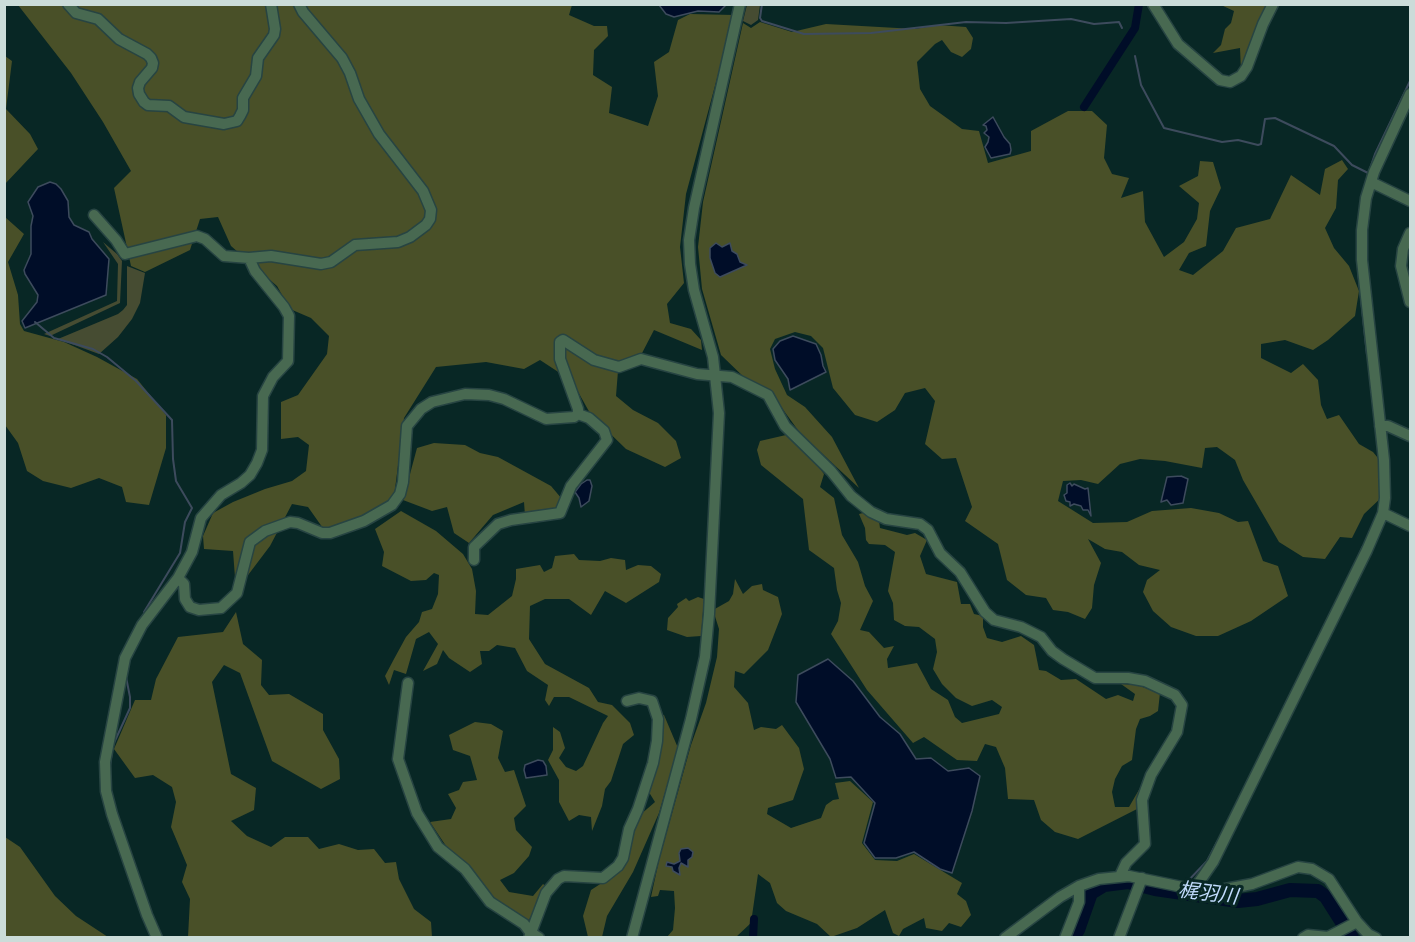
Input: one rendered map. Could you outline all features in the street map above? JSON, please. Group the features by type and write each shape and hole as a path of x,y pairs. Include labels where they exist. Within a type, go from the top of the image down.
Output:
{"street":[{"path":"68,4 76,13 98,19 119,39 151,58 152,68 140,82 138,88 144,102 148,105 169,106 184,117 224,124 237,121 240,116 243,110 243,98 256,76 258,58 274,35 271,4"},
{"path":"94,215 125,254 196,236 205,239 224,256 249,258 271,256 321,264 331,262 355,246 398,242 426,225 430,219 431,210 423,191 379,134 359,99 342,58 303,12 299,4"},
{"path":"632,938 692,719 705,657 719,413 713,357 694,290 689,240 694,208 740,4"},
{"path":"1152,4 1178,44 1220,80 1230,82 1241,76 1247,67 1273,4"},
{"path":"1195,888 1213,862 1367,550 1383,513 1384,460 1362,260 1362,230 1366,198 1371,182 1410,94"},
{"path":"1371,182 1410,201"},
{"path":"1410,233 1402,249 1401,266 1410,302"},
{"path":"157,938 112,814 106,791 105,762 124,658 142,625 178,578 192,552 201,518 222,495 250,475 257,464 264,439 263,396 273,377 288,361 289,316 255,272 249,258"},
{"path":"578,414 560,359 560,342 563,340 594,360 620,367 641,359 696,374 732,377 768,395 785,426 831,471 851,496 872,512 886,519 920,524 928,530 940,553 960,572 985,612 994,620 1021,627 1041,637 1062,659 1095,678 1128,678 1145,681 1175,695 1182,705 1177,732 1151,775 1142,800 1145,844 1126,863 1120,876"},
{"path":"178,578 184,584 185,599 190,608 199,610 221,608 237,593 250,542 265,531 290,522 322,533 330,533 364,521 392,505 400,494 403,482 407,426 421,409 432,402 465,394 489,395 504,399 546,418 574,417 578,414"},
{"path":"474,560 474,547 498,524 560,513 571,486 607,440 604,431 589,418 578,414"},
{"path":"1380,426 1388,426 1410,436"},
{"path":"1383,513 1410,526"},
{"path":"408,683 398,759 417,813 438,847 465,869 490,902 524,924 533,936"},
{"path":"533,936 546,893 558,879 564,876 603,879 618,866 623,858 629,830 653,763 658,719 651,701 639,698 627,702"},
{"path":"1005,938 1079,886 1099,879 1120,876 1220,890 1252,884 1298,867 1312,869 1329,879 1355,923 1376,938"},
{"path":"1119,938 1142,880"},
{"path":"1065,938 1079,903 1079,886"},
{"path":"1303,938 1308,935 1328,937 1355,923"}],"green space":[{"path":"18,5 572,5 569,15 594,26 607,26 608,36 594,50 593,75 612,87 609,113 648,126 658,96 654,62 669,52 678,20 690,14 734,15 686,194 680,247 684,283 667,304 670,323 691,329 701,340 702,350 654,330 640,357 618,371 616,396 633,410 658,423 676,441 681,458 665,467 626,449 591,415 572,381 540,360 524,369 486,362 436,367 404,418 394,497 369,515 325,531 308,507 292,504 270,546 236,591 233,551 204,549 203,536 213,513 265,489 292,481 306,471 309,445 298,437 281,439 281,402 298,395 327,354 329,336 311,318 290,309 277,286 231,246 218,217 200,219 190,250 145,272 131,266 114,188 131,171 71,73"},
{"path":"747,5 760,5 758,20 751,25 743,21"},
{"path":"1221,5 1267,5 1255,29 1241,71 1240,48 1213,53 1221,45 1225,29 1231,23 1234,11"},
{"path":"760,22 792,32 826,24 915,29 938,25 966,27 973,38 971,49 962,57 951,52 942,40 917,62 920,89 930,106 962,129 979,131 988,163 1031,151 1031,131 1068,111 1092,111 1107,125 1104,158 1112,174 1129,178 1121,198 1143,191 1145,222 1164,257 1184,242 1197,219 1199,203 1179,186 1198,176 1200,161 1213,162 1221,188 1210,211 1206,246 1189,253 1179,270 1193,275 1223,251 1236,228 1270,219 1291,175 1320,195 1325,169 1342,160 1348,169 1338,180 1336,208 1325,228 1334,248 1349,266 1359,291 1355,316 1313,350 1285,340 1261,344 1261,358 1291,373 1303,364 1318,380 1321,405 1327,419 1339,415 1359,444 1373,452 1387,469 1383,496 1364,514 1352,538 1340,537 1325,559 1303,557 1279,542 1243,480 1235,460 1217,447 1205,448 1202,468 1140,459 1120,464 1098,484 1081,480 1063,481 1058,501 1093,523 1127,522 1152,511 1191,508 1219,513 1238,522 1248,521 1263,561 1278,566 1288,596 1251,621 1218,636 1196,636 1171,627 1153,611 1143,592 1147,580 1160,570 1139,565 1122,552 1105,549 1088,539 1101,563 1094,585 1092,608 1085,619 1068,612 1053,610 1046,598 1026,595 1007,580 998,544 965,521 972,507 956,458 942,459 925,444 935,401 925,388 905,393 895,410 877,422 855,415 833,388 823,348 811,336 795,332 775,339 770,349 775,369 787,395 805,407 832,437 859,488 800,433 771,393 749,382 721,355 702,289 698,247 703,202 743,23 751,28"},
{"path":"5,56 12,61 6,109 30,134 38,149 5,184"},
{"path":"5,217 24,234 8,262 18,295 20,324 24,331 64,342 137,379 166,415 166,448 149,505 126,502 122,487 99,478 71,488 43,481 27,471 18,443 5,425"},
{"path":"103,242 122,261 120,303 50,336 44,334 117,301 118,264"},
{"path":"127,266 145,273 140,303 132,319 118,337 99,354 58,339 123,310 127,305"},
{"path":"786,435 809,454 824,474 820,487 834,498 842,535 858,562 865,586 873,601 860,630 869,632 884,648 894,646 887,659 888,668 917,663 931,689 948,700 955,717 962,723 999,714 1002,707 992,700 972,706 956,698 942,684 933,669 937,652 935,639 919,627 905,626 894,620 893,603 888,591 895,552 885,545 869,544 859,514 867,512 879,521 880,528 907,535 915,533 927,540 920,556 926,574 957,582 961,604 970,604 974,614 983,616 983,627 987,638 1002,642 1021,636 1034,645 1039,670 1046,671 1061,680 1076,679 1106,699 1118,695 1133,701 1135,694 1121,684 1137,685 1160,693 1158,711 1140,719 1136,729 1132,760 1122,766 1115,779 1112,792 1115,807 1129,807 1140,788 1137,809 1078,839 1055,832 1041,820 1034,800 1008,799 1005,768 996,747 985,744 977,761 957,760 924,737 913,743 867,690 831,634 838,621 841,603 834,568 809,550 803,499 761,465 757,450 760,441"},
{"path":"434,443 465,445 480,453 498,457 551,486 562,499 556,514 525,516 524,502 493,515 469,543 454,533 447,507 432,511 403,500 417,448"},
{"path":"401,511 436,531 463,554 472,569 476,591 475,614 488,615 512,596 516,569 540,565 544,572 552,568 555,556 574,554 579,560 600,561 611,558 625,560 626,570 638,565 651,566 661,574 659,582 626,603 605,591 591,615 569,599 545,599 530,606 529,639 545,664 589,688 598,702 612,705 630,723 634,735 623,744 611,781 605,789 602,806 592,831 591,817 579,815 569,821 559,802 559,780 548,760 553,750 553,727 560,732 565,748 559,758 566,767 576,771 583,766 608,716 569,697 554,697 549,706 545,700 548,685 527,671 515,648 497,645 489,651 480,651 482,664 470,672 449,658 443,650 437,664 423,671 438,644 429,632 416,639 406,674 394,670 389,685 385,676 394,659 406,637 419,622 422,612 432,609 438,594 439,575 434,573 426,580 411,581 382,566 384,552 375,529"},
{"path":"735,579 743,594 752,586 762,584 763,590 778,597 782,614 768,650 744,674 735,671 734,687 748,703 754,730 761,727 776,729 782,725 799,748 804,769 793,800 768,808 767,814 791,828 821,818 826,805 839,799 835,783 850,781 873,802 862,843 875,860 897,861 914,854 962,883 957,894 966,901 971,915 961,927 949,923 942,931 926,928 924,918 903,929 899,936 893,933 885,910 857,928 831,937 817,924 786,911 777,903 770,883 758,874 751,923 736,937 667,937 673,930 674,891 660,890 658,896 651,897 659,860 691,745 706,703 717,657 719,629 713,610 729,601 733,594"},
{"path":"698,597 704,599 701,636 687,637 667,630 668,618 678,607 677,604 686,598 689,601"},
{"path":"236,612 243,644 262,660 261,685 269,695 289,694 323,714 323,730 339,759 340,779 321,789 272,761 240,673 224,665 212,682 231,774 256,788 254,810 231,821 247,836 271,847 285,837 308,837 319,849 339,844 358,850 374,849 385,863 396,862 399,879 414,909 431,922 432,937 188,937 190,899 182,882 187,865 171,827 176,802 172,787 153,775 135,778 114,749 135,700 151,700 156,679 178,637 223,632"},
{"path":"659,715 664,715 678,748 659,813 633,872 607,916 602,937 588,937 583,916 591,890 608,879 623,864 640,815 655,802 647,789"},
{"path":"475,722 491,724 503,731 498,758 505,772 514,770 526,806 514,818 516,830 532,847 529,856 514,873 500,880 509,892 533,896 543,884 547,887 529,920 506,910 492,900 452,855 430,822 451,819 456,808 448,794 459,790 463,782 477,780 470,756 453,750 449,735"},
{"path":"5,837 20,847 55,896 76,916 108,937 5,937"}],"water":[{"path":"659,5 726,5 719,12 698,11 674,17 666,14"},
{"path":"993,117 1010,144 1011,150 1010,154 991,158 985,147 989,137 984,133 987,130 983,125"},
{"path":"50,182 61,189 68,201 69,217 74,225 89,232 109,259 106,295 25,328 22,321 37,302 38,295 24,270 31,254 33,216 28,202 38,187"},
{"path":"716,243 722,247 730,243 732,251 737,254 740,262 747,265 720,277 715,273 710,258 710,248"},
{"path":"793,336 816,344 826,372 790,390 788,379 775,360 773,349 780,341"},
{"path":"1181,476 1188,479 1183,503 1171,505 1167,500 1161,502 1167,477"},
{"path":"587,480 590,480 592,486 589,501 581,507 575,492"},
{"path":"1070,483 1072,486 1074,484 1088,488 1091,516 1088,510 1083,510 1081,506 1074,504 1070,506 1070,502 1066,501 1064,495"},
{"path":"828,659 853,681 880,717 900,734 916,759 931,758 948,771 969,768 980,776 972,811 952,873 940,869 914,852 896,858 875,858 864,843 875,803 851,777 836,778 830,759 796,702 798,675"},
{"path":"538,760 543,761 546,766 547,775 526,778 525,765"},
{"path":"688,848 693,852 692,857 688,860 688,867 681,863 680,875 673,871 672,867 666,866 667,862 674,864 680,861 681,849"}],"waterway":[{"path":"762,4 760,18 762,21 804,34 871,33 966,22 1006,23 1071,19 1094,24 1119,22 1122,28"},
{"path":"1084,107 1135,28 1139,4"},
{"path":"1135,56 1141,85 1164,128 1222,142 1238,140 1258,145 1261,144 1265,119 1275,118 1334,146 1352,165 1368,173"},
{"path":"1367,177 1375,154 1410,81"},
{"path":"1357,238 1357,251"},
{"path":"1358,271 1367,355"},
{"path":"35,322 54,338 93,349 107,357 136,381 172,420 176,481 192,508 185,522 180,553 144,612"},
{"path":"1358,557 1363,546"},
{"path":"132,655 143,633"},
{"path":"113,745 130,708 126,677"},
{"path":"110,766 112,751"},
{"path":"1186,883 1207,861 1217,842"},
{"name":"梶羽川","path":"1072,938 1078,930 1091,893 1104,885 1128,882 1155,889 1238,901 1257,899 1290,890 1318,891 1326,897 1352,938"},
{"path":"753,938 754,919"}]}
